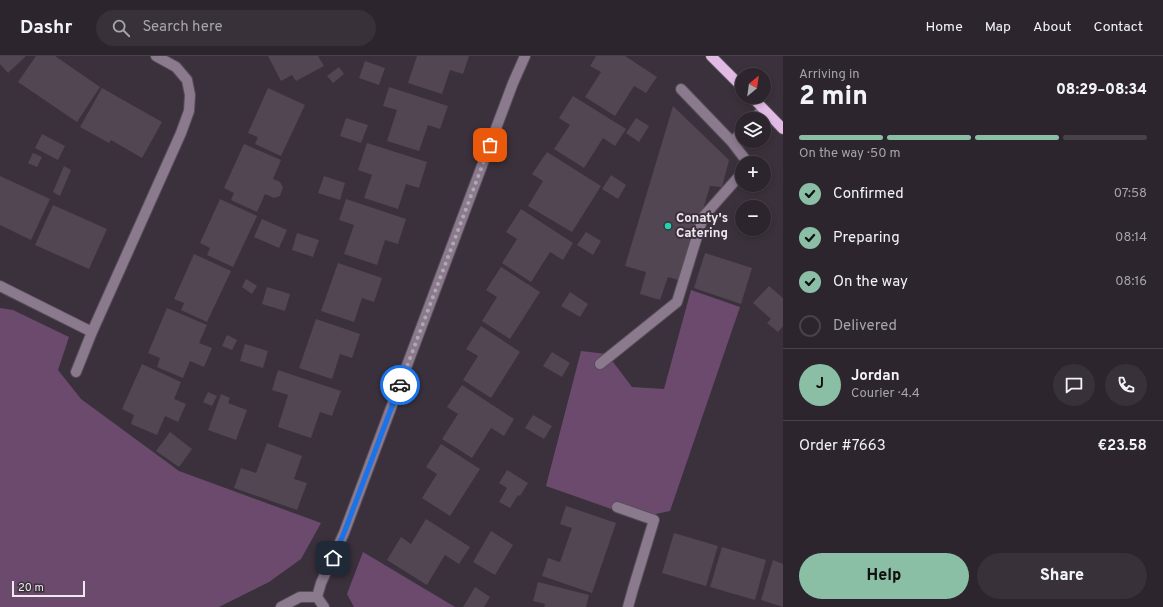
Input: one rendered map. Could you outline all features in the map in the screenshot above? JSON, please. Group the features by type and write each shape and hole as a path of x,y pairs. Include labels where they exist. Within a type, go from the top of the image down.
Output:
{"main road":[{"path":"711,56 735,80"},
{"path":"758,104 783,129"}],"street":[{"path":"76,372 92,332 189,111 190,95 187,80 176,67 156,56"},
{"path":"317,598 321,583 344,533 508,96 525,56"},
{"path":"680,89 732,142 743,156"},
{"path":"760,112 763,109"},
{"path":"732,142 735,139"},
{"path":"600,364 677,302 703,218 735,182"},
{"path":"0,286 92,332"},
{"path":"617,507 654,520 632,589 628,607"},
{"path":"281,607 300,597 317,598 324,607"}],"shaded area":[{"path":"691,290 740,307 670,511 637,518 546,486 581,351 607,354 632,387 664,389"},
{"path":"0,308 13,310 69,337 58,370 81,399 179,471 321,523 301,559 269,582 219,607 0,607"},
{"path":"363,552 455,607 354,607 347,594"}],"building":[{"path":"0,56 26,56 8,73 0,64"},
{"path":"36,56 55,56 100,87 77,122 18,82"},
{"path":"268,56 318,56 324,66 296,81 292,75 281,81"},
{"path":"417,56 469,56 463,74 450,70 442,94 408,83"},
{"path":"596,56 625,56 657,77 646,93 634,86 615,116 585,97 601,72 590,66"},
{"path":"365,61 385,68 379,85 359,78"},
{"path":"339,67 344,74 333,83 327,76"},
{"path":"389,87 448,106 440,129 428,125 419,151 387,141 397,110 383,106"},
{"path":"102,88 162,122 142,158 111,140 109,143 80,127"},
{"path":"268,88 305,105 281,156 255,144 258,137 248,133"},
{"path":"573,96 626,129 615,146 603,138 584,168 554,149 570,125 559,118"},
{"name":"Conaty's Catering","path":"673,106 729,160 722,187 710,186 682,281 668,277 660,300 640,294 646,272 625,266"},
{"path":"346,118 368,125 361,143 340,136"},
{"path":"636,118 649,126 639,142 626,133"},
{"path":"42,134 65,146 58,160 35,148"},
{"path":"367,143 427,162 419,188 406,184 398,209 364,198 372,175 358,170"},
{"path":"244,144 281,160 273,179 280,182 283,187 280,196 274,198 265,194 257,212 231,200 234,193 224,188"},
{"path":"547,152 601,186 572,232 528,206 543,181 532,174"},
{"path":"33,153 42,157 37,167 28,163"},
{"path":"64,166 71,170 60,196 53,192"},
{"path":"611,175 626,185 618,199 602,189"},
{"path":"0,176 50,199 31,240 0,225"},
{"path":"324,176 345,183 340,200 318,193"},
{"path":"220,199 257,216 233,267 207,255 210,248 200,243"},
{"path":"346,199 406,219 398,244 385,240 377,265 344,254 354,225 339,220"},
{"path":"53,205 107,229 89,269 35,245"},
{"path":"521,209 573,243 563,260 550,252 531,282 502,263 517,239 506,232"},
{"path":"262,219 287,230 279,248 254,237"},
{"path":"586,232 601,241 593,255 577,245"},
{"path":"297,233 319,240 313,257 292,250"},
{"path":"705,253 752,268 741,304 694,288"},
{"path":"194,254 231,271 207,322 181,310 184,303 174,299"},
{"path":"338,263 382,278 374,302 362,298 354,322 321,311"},
{"path":"501,267 540,292 510,339 482,321 497,297 486,290"},
{"path":"246,279 257,286 252,294 242,287"},
{"path":"769,286 783,298 783,326 778,332 767,323 771,319 753,303"},
{"path":"267,287 290,294 285,311 262,304"},
{"path":"570,292 588,304 580,317 561,306"},
{"path":"167,308 207,325 199,343 212,348 204,367 190,361 183,378 157,367 160,358 148,353"},
{"path":"316,319 360,334 352,358 340,354 332,379 299,368"},
{"path":"481,326 520,352 491,398 463,380 478,356 466,349"},
{"path":"227,335 237,340 232,350 222,346"},
{"path":"245,344 268,351 263,368 240,361"},
{"path":"552,352 570,363 562,377 543,366"},
{"path":"142,364 181,382 174,399 186,404 178,422 165,416 157,435 131,424 134,415 122,409"},
{"path":"278,370 341,391 332,416 320,412 311,438 278,427 288,395 272,390"},
{"path":"462,385 514,419 504,436 491,428 472,458 442,439 458,414 447,407"},
{"path":"208,392 217,396 212,406 203,402"},
{"path":"221,394 230,398 228,403 247,410 236,440 208,430"},
{"path":"533,415 552,426 544,439 525,428"},
{"path":"170,432 192,449 179,467 156,451"},
{"path":"267,443 302,456 294,479 307,483 297,510 234,488 241,468 256,473"},
{"path":"441,444 480,469 450,516 422,498 437,474 426,467"},
{"path":"507,470 528,483 510,508 499,502 507,488 499,483"},
{"path":"566,506 616,523 592,593 542,576 548,558 560,562 572,528 560,524"},
{"path":"426,519 470,547 459,564 445,555 427,585 387,560 401,537 411,544"},
{"path":"491,531 513,545 495,575 473,562"},
{"path":"674,533 718,546 706,586 662,573"},
{"path":"722,547 766,560 755,600 710,587"},
{"path":"773,560 783,564 783,607 761,600"},
{"path":"538,582 589,595 586,607 544,607 545,604 533,601"},
{"path":"475,587 490,597 484,607 463,607"}],"way so far":[{"path":"400,385 490,145"}],"place":[{"name":"Conaty's Catering","path":"668,226"}],"route":[{"path":"333,558 344,533 400,385"}]}
